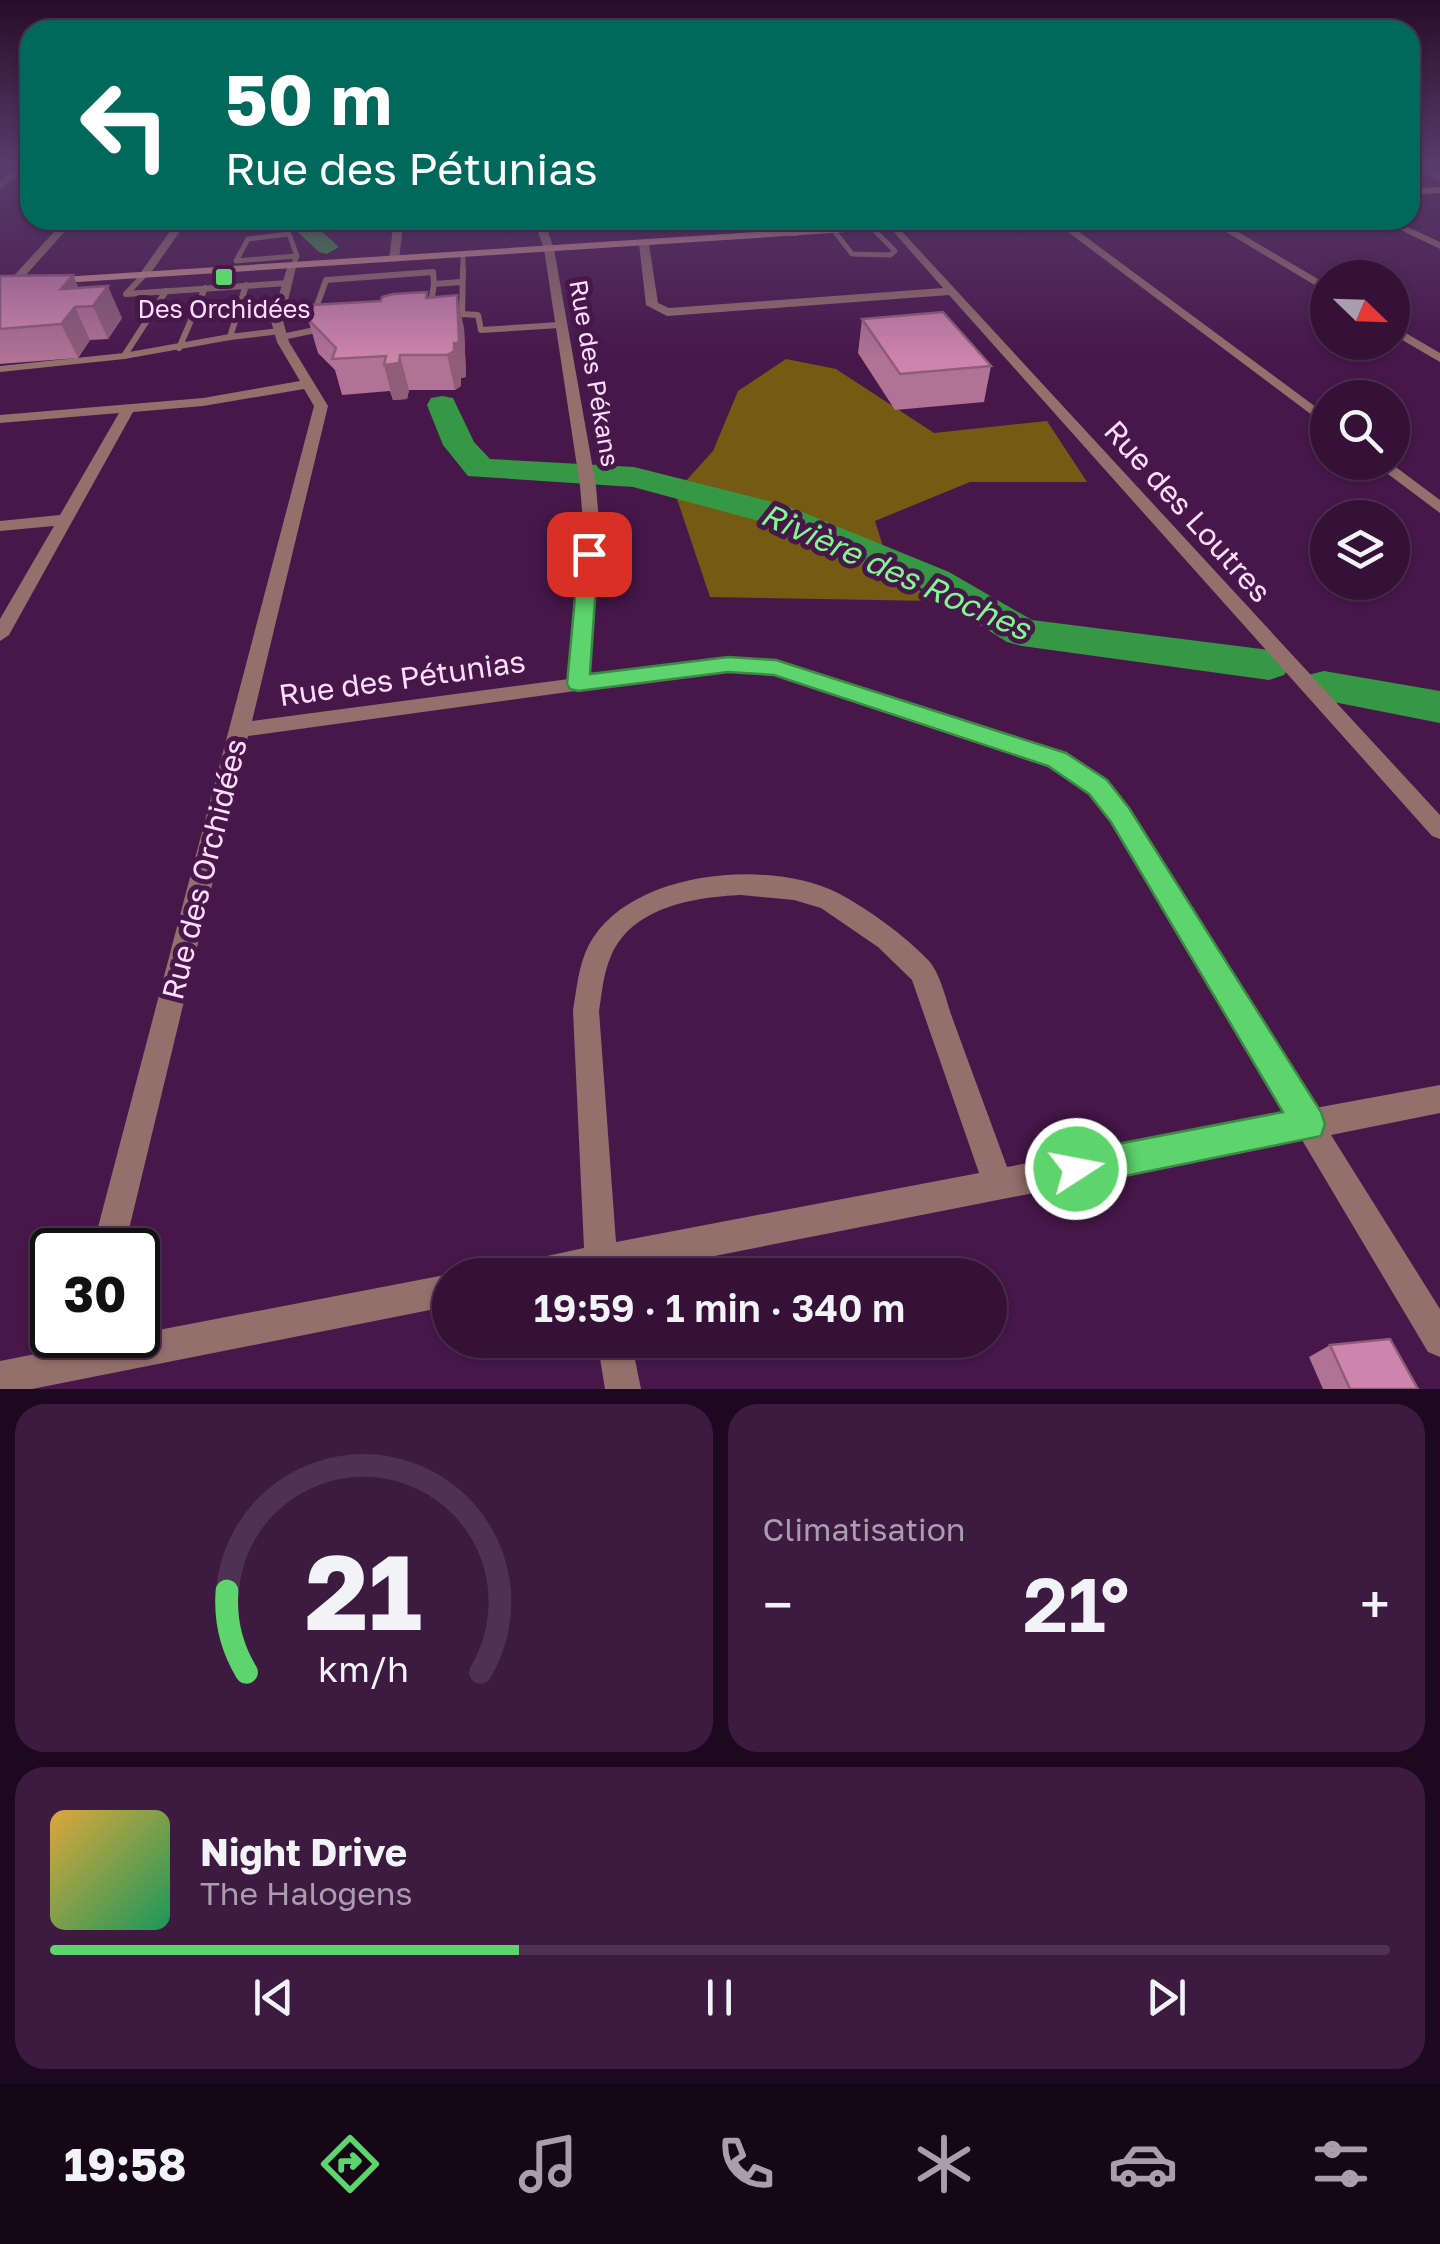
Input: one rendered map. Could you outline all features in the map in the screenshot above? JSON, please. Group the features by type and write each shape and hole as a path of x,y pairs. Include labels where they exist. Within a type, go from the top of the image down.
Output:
{"main road":[{"path":"6,284 234,265 293,268 860,230"}],"street":[{"path":"6,284 60,230"},
{"path":"144,275 177,230"},
{"path":"394,259 398,230"},
{"name":"Rue des Pékans","path":"543,230 550,250 591,522 578,684"},
{"path":"791,230 794,234"},
{"name":"Rue des Loutres","path":"911,230 953,292 1440,830"},
{"path":"1070,230 1310,410"},
{"path":"1228,230 1310,279"},
{"path":"1406,230 1440,246"},
{"path":"644,244 652,305 667,312 953,292"},
{"path":"281,334 276,320 293,268"},
{"name":"Rue des Orchidées","path":"114,1228 322,406 281,334"},
{"path":"1410,340 1440,358"},
{"path":"0,419 248,396 308,384"},
{"path":"0,636 128,409"},
{"path":"1403,480 1440,508"},
{"path":"0,526 63,520"},
{"name":"Rue des Pétunias","path":"239,730 728,664 776,668 1057,759 1080,772 1120,815 1440,1340"},
{"path":"600,1258 586,1011 592,973 602,946 621,923 648,905 696,888 741,885 794,890 828,900 887,939 922,973 998,1184"},
{"path":"648,1258 998,1184 1440,1099"},
{"path":"160,1337 432,1293"},
{"path":"0,1378 57,1358"},
{"path":"618,1358 624,1389"}],"lane":[{"path":"835,232 852,254 890,255 893,245 874,230"},
{"path":"108,295 246,286 293,268 288,234 248,239 234,265"},
{"path":"462,314 463,255"},
{"path":"325,328 324,314 316,308 326,280 434,272 428,316 478,315 481,330 559,326"},
{"path":"118,304 144,275"},
{"path":"434,284 462,282"},
{"path":"230,337 246,286"},
{"path":"179,348 206,288"},
{"path":"124,356 166,291"},
{"path":"0,369 338,326"}],"shaded area":[{"path":"786,359 836,369 934,433 1047,421 1087,482 970,482 875,521 890,569 934,601 710,597 675,493 713,451 738,391"}],"building":[{"path":"73,275 61,289 108,286 93,306 75,307 61,324 0,329 0,276"},
{"path":"427,292 426,298 457,295 459,343 454,343 454,351 447,355 400,355 399,363 384,365 386,356 332,359 336,348 308,319 312,305 381,301 393,294"},
{"path":"943,312 991,366 900,374 862,319"},
{"path":"1390,1339 1418,1389 1350,1389 1330,1345"}],"waterway":[{"name":"Rivière des Roches","path":"307,230 327,247"},
{"name":"Rivière des Roches","path":"442,405 459,445 480,469 634,477 772,513 935,580 1022,632 1269,665"},
{"name":"Rivière des Roches","path":"1324,686 1440,707"}],"place":[{"name":"Des Orchidées","path":"224,277"}],"route":[{"path":"589,554 578,684 728,664 776,668 1057,759 1098,787 1120,815 1309,1124 1076,1169"}]}
